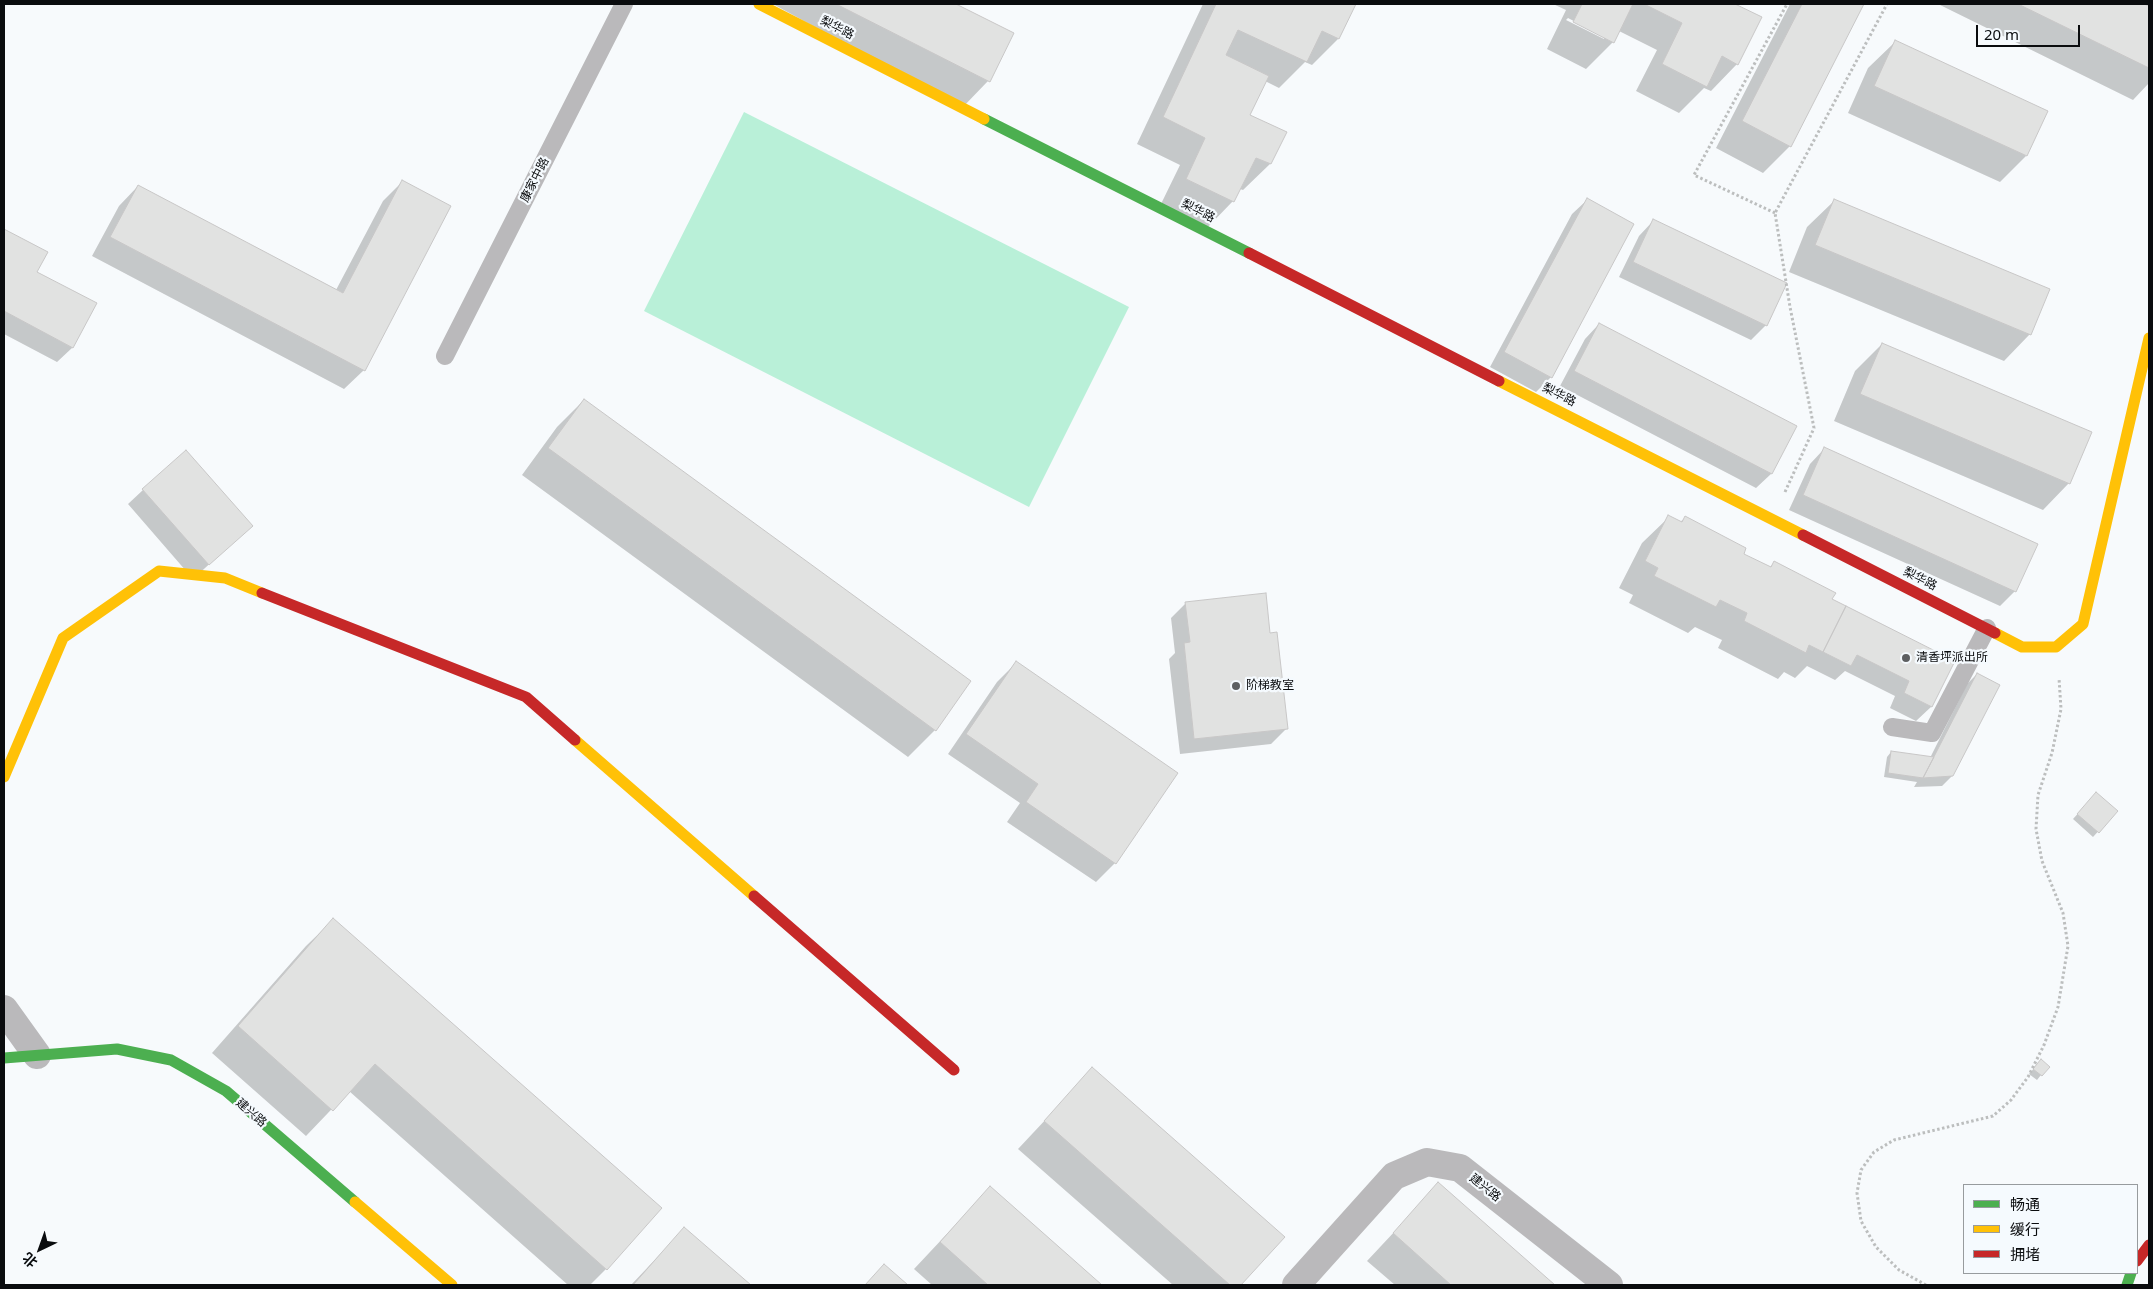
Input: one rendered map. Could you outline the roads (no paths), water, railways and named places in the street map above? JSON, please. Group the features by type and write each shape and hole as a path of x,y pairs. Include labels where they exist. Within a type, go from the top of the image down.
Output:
{"street":[{"name":"梨华路","path":"759,4 2022,647 2056,647 2083,624 2149,338"},
{"path":"4,777 63,638 159,571 225,578 526,697 954,1070"},
{"path":"4,1008 37,1055"},
{"name":"建兴路","path":"4,1058 117,1049 171,1060 226,1091 452,1285"},
{"name":"建兴路","path":"1296,1285 1394,1176 1427,1162 1460,1168 1609,1285"},
{"path":"2138,1260 2149,1245"}],"lane":[{"name":"康家中路","path":"445,356 624,4"},
{"path":"1892,727 1932,734 1987,628"}],"place":[{"name":"清香坪派出所","path":"1906,658"},
{"name":"阶梯教室","path":"1236,686"}]}
